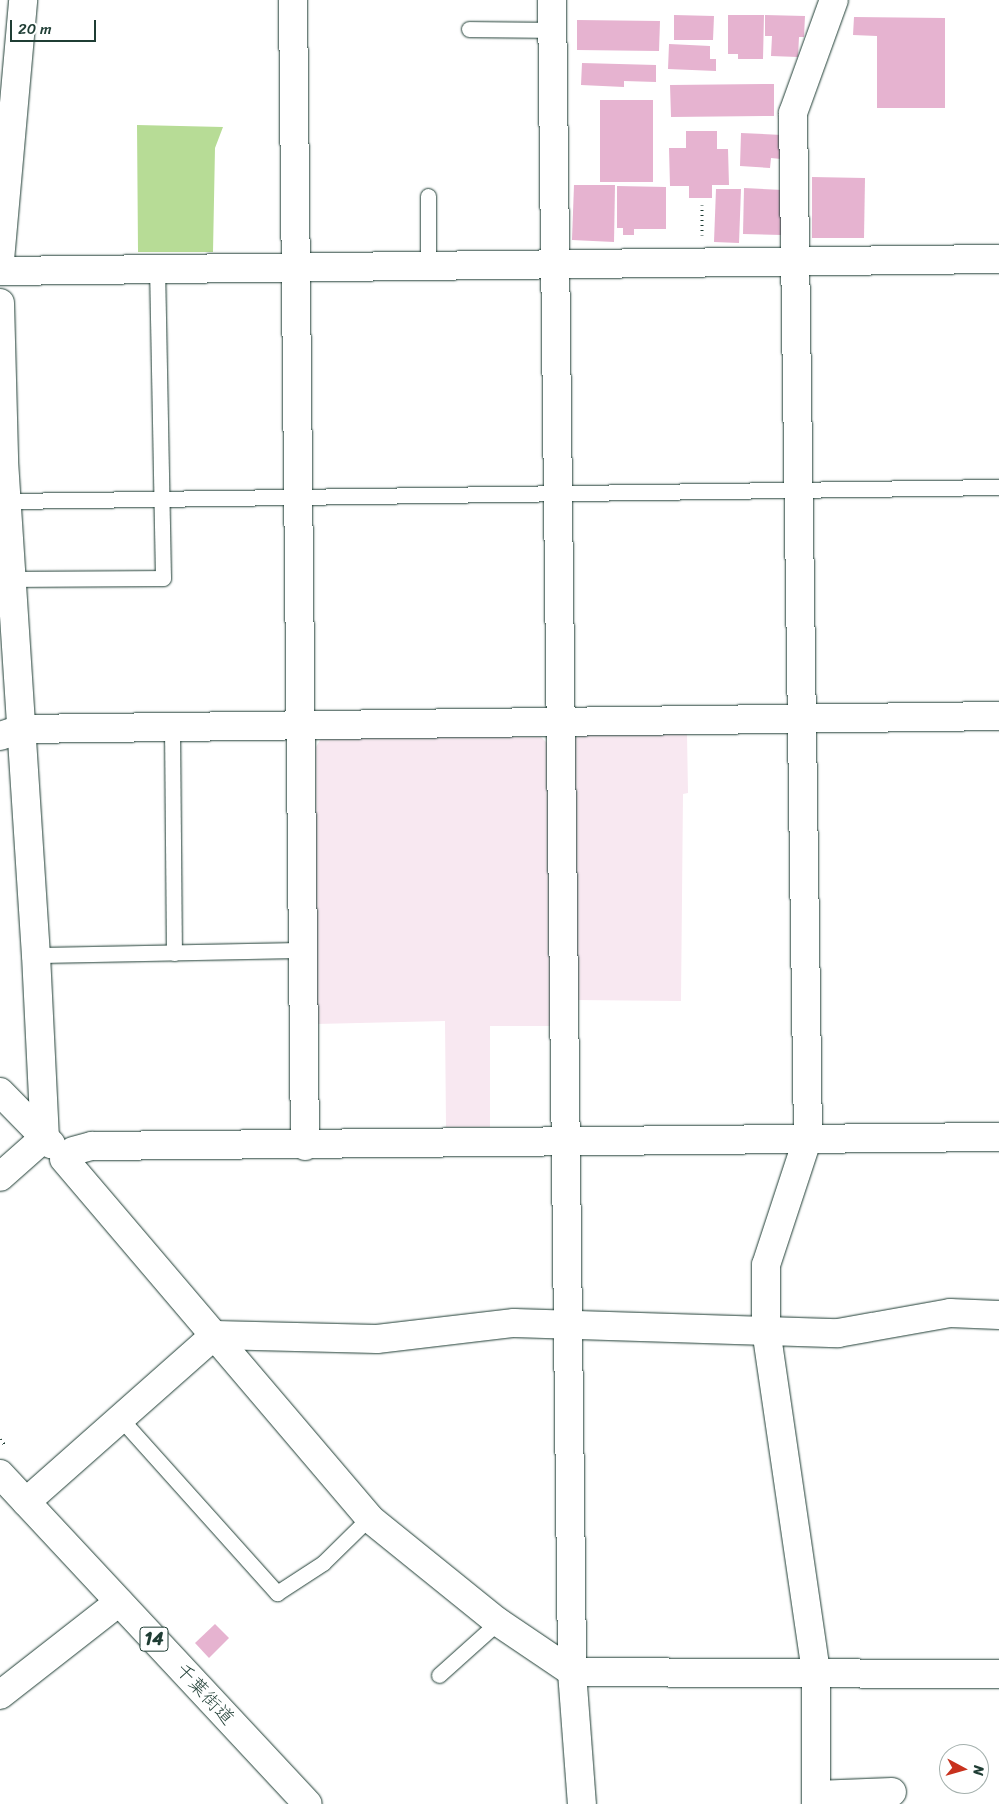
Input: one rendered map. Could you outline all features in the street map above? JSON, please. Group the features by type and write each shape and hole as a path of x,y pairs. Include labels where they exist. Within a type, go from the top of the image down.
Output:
{"main road":[{"path":"0,2 14,0"},
{"path":"0,260 5,136 23,0"},
{"path":"293,0 294,268 302,725 305,1146"},
{"path":"552,0 572,1672 582,1804"},
{"path":"834,0 793,114 801,490 808,1137 766,1265 766,1331 816,1672 816,1799 892,1792"},
{"path":"0,271 999,259"},
{"path":"0,304 2,461 8,501 12,579 11,732 36,956 38,1131 0,1177"},
{"path":"11,732 172,727 802,717 999,716"},
{"path":"0,1092 38,1131 68,1155 215,1335 369,1518 498,1622 572,1672 999,1674"},
{"path":"68,1155 92,1146 305,1146 566,1140 999,1136"},
{"path":"26,1502 215,1335 377,1339 514,1322 838,1333 950,1313 999,1315"},
{"name":"千葉街道","path":"0,1474 308,1804"},
{"path":"0,1695 119,1602"}],"lane":[{"path":"469,29 553,30"},
{"path":"428,196 428,265"},
{"path":"12,579 163,578 157,269"},
{"path":"8,501 161,497 298,499 558,493 999,487"},
{"path":"172,727 174,953"},
{"path":"36,956 304,950"},
{"path":"121,1419 277,1593 323,1563 369,1518"},
{"path":"439,1675 498,1622"}],"shaded area":[{"path":"687,733 688,793 683,794 681,1001 575,1000 553,1026 490,1026 490,1127 446,1127 445,1021 316,1024 316,747 322,737 541,737 549,745 572,741 581,734"}],"green space":[{"path":"137,125 223,127 215,148 213,252 138,252"}],"building":[{"path":"674,15 714,16 713,40 674,40"},
{"path":"728,15 764,15 763,59 738,59 738,54 728,54"},
{"path":"765,15 805,16 804,37 799,37 798,57 771,56 772,36 765,36"},
{"path":"854,17 945,18 945,108 877,108 877,36 853,35"},
{"path":"577,20 660,21 659,51 577,50"},
{"path":"669,44 710,46 710,59 716,59 716,71 668,69"},
{"path":"582,63 656,65 656,82 624,81 624,87 581,85"},
{"path":"774,84 774,116 671,117 670,85"},
{"path":"600,100 653,100 653,182 600,182"},
{"path":"686,131 717,131 717,149 728,149 729,185 712,185 712,198 689,198 689,186 670,186 669,148 686,148"},
{"path":"741,133 782,135 781,159 771,158 770,168 740,166"},
{"path":"812,177 865,178 864,238 812,238"},
{"path":"574,185 615,185 614,242 572,240"},
{"path":"617,186 666,187 666,229 634,229 634,235 623,235 623,228 617,228"},
{"path":"744,188 783,190 782,235 743,234"},
{"path":"716,189 741,189 739,243 714,242"},
{"path":"215,1624 229,1638 209,1658 195,1643"}]}
